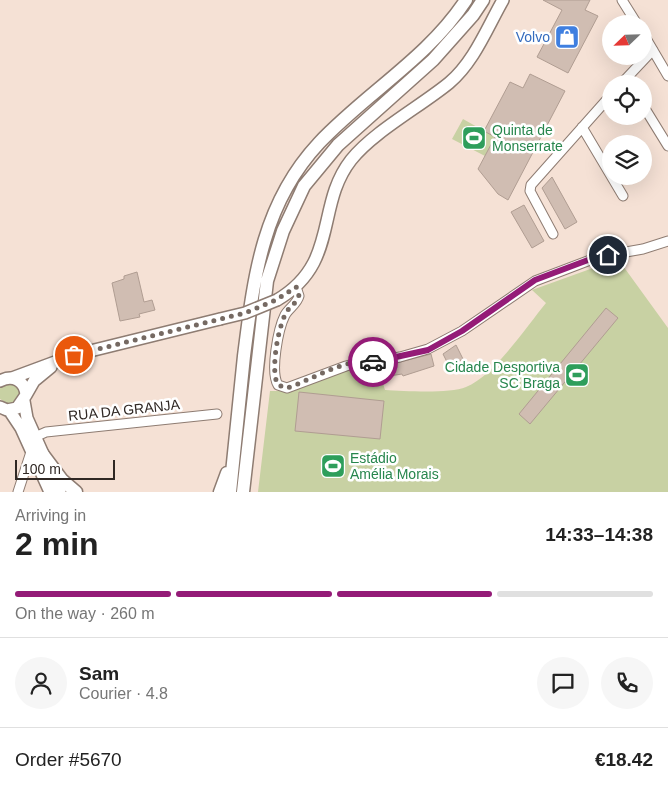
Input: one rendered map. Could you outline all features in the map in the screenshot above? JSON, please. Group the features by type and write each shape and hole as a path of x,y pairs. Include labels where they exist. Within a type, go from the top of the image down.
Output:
{"highway":[{"path":"230,492 253,281 268,226 290,181 319,143 424,50 466,0"},
{"path":"244,492 267,281 283,231 304,186 338,145 433,60 473,15 483,0"},
{"path":"220,492 225,481 236,398 241,387"},
{"path":"36,452 76,492"}],"main road":[{"path":"5,377 245,313 276,300 296,287 316,259 340,177 352,159 379,135 451,82 468,63 503,0"},
{"path":"4,410 17,408 34,381 63,360"},
{"path":"5,377 23,385 26,418 34,437 36,452 50,492"},
{"path":"4,410 21,428 60,492"}],"street":[{"path":"622,0 631,15"},
{"path":"632,75 653,50 668,76"},
{"path":"553,234 530,191 531,184 602,105"},
{"path":"652,120 668,146"},
{"path":"582,128 623,196"},
{"path":"296,287 299,296 286,312 281,326 274,370 274,379 278,385 287,388 364,361 373,362 400,358 428,350 462,331 535,280 598,257 618,254 668,241"},
{"name":"RUA DA GRANJA","path":"34,437 46,432 217,414"},
{"path":"18,492 36,452"}],"green space":[{"name":"Quinta de Monserrate","path":"463,119 495,137 485,156 452,139"},
{"name":"Cidade Desportiva SC Braga","path":"618,259 668,328 668,492 258,492 270,391 288,389 313,378 352,367 377,364 385,390 449,391 466,387 477,381 499,362 546,303 532,290"},
{"path":"5,382 20,385 21,400 10,405 0,399 0,387"}],"building":[{"name":"Volvo","path":"543,0 590,0 585,10 598,16 568,73 537,57 562,10"},
{"path":"530,74 565,91 508,200 498,194 478,169 495,137 484,131 510,82 523,88"},
{"path":"552,177 577,222 565,229 542,188"},
{"path":"524,205 544,241 532,248 511,212"},
{"path":"137,272 144,302 152,300 155,310 139,314 140,317 120,321 112,283 124,279 124,276"},
{"path":"606,308 618,318 530,424 519,414"},
{"path":"456,345 463,359 449,366 443,354"},
{"path":"431,354 434,366 403,376 402,374 383,377 381,367"},
{"path":"299,392 384,401 380,439 295,431"}],"way so far":[{"path":"74,355 245,313 276,300 296,287 299,291 298,300 286,312 281,326 274,370 274,379 278,385 287,388 319,374 364,361 373,362"}],"place":[{"name":"Volvo","path":"567,37"},
{"name":"Quinta de Monserrate","path":"474,138"},
{"name":"Cidade Desportiva SC Braga","path":"577,375"},
{"name":"Estádio Amélia Morais","path":"333,466"}],"route":[{"path":"373,362 400,358 428,350 462,331 535,280 588,260 608,255"}]}
